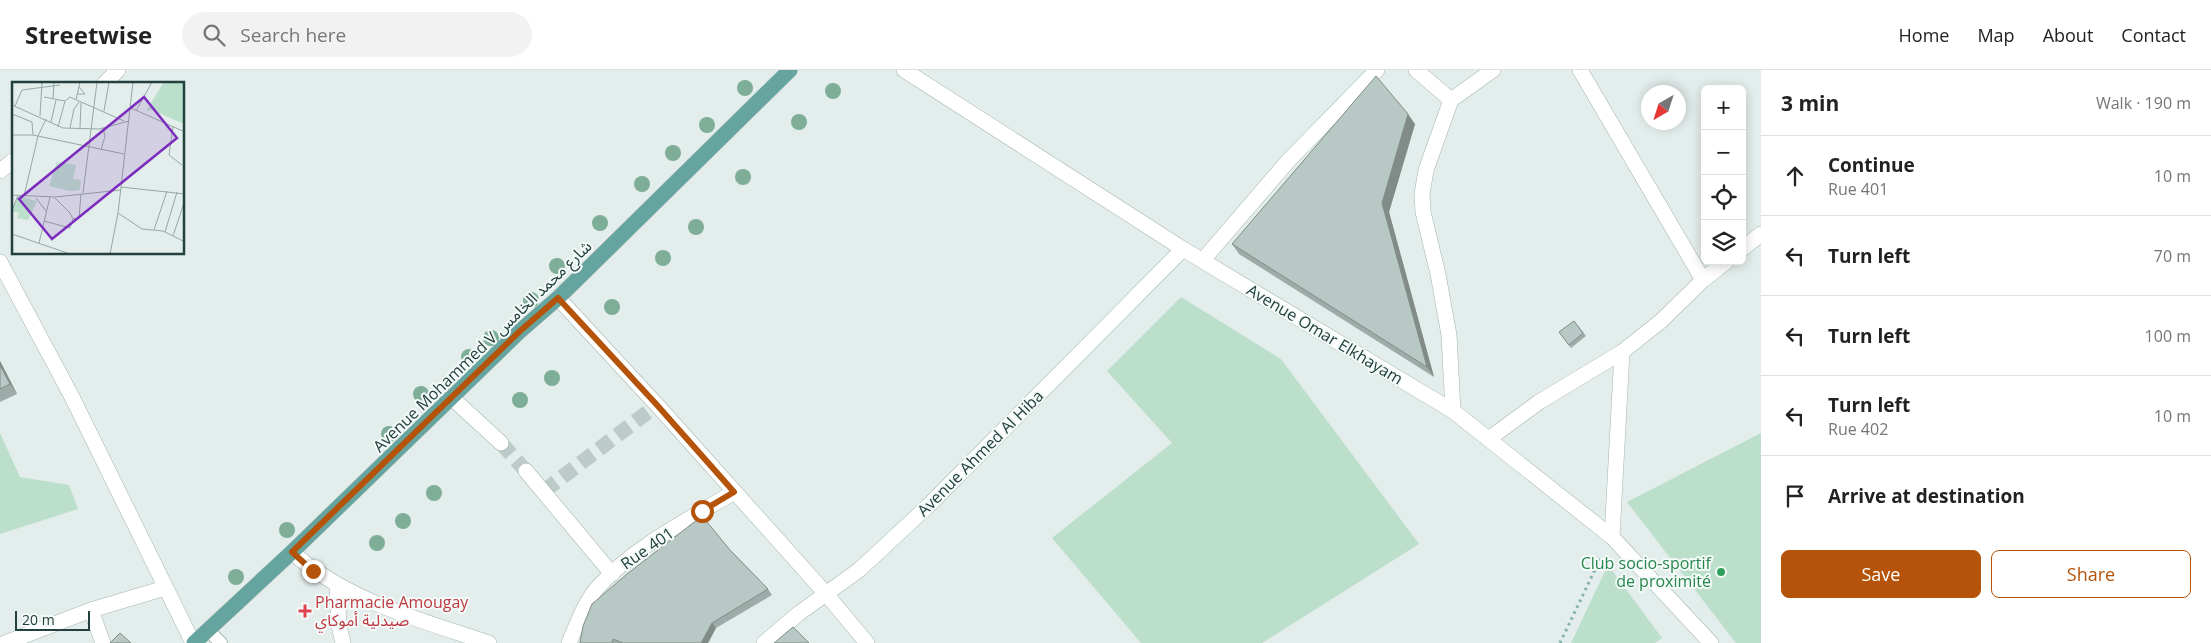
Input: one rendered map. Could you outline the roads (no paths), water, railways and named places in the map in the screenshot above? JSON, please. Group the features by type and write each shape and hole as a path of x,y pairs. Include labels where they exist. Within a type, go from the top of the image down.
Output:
{"main road":[{"name":"Avenue Mohammed V شارع محمد الخامس","path":"193,643 292,552 520,331 558,298 790,70"}],"street":[{"path":"106,82 118,70"},
{"name":"Avenue Omar Elkhayam","path":"904,70 1183,249 1453,411 1490,438 1612,537 1702,640"},
{"path":"1203,260 1288,161 1377,70"},
{"path":"1416,70 1451,100"},
{"path":"1453,411 1449,335 1438,274 1423,212 1422,194 1426,170 1451,100 1493,70"},
{"path":"1580,70 1703,280"},
{"path":"0,171 12,162"},
{"path":"1746,246 1761,234"},
{"name":"Avenue Ahmed Al Hiba","path":"764,643 798,614 859,570 928,506 1183,249"},
{"path":"0,262 72,397 164,588 193,643"},
{"path":"1490,438 1539,402 1622,352 1661,321 1721,265"},
{"path":"558,298 827,594 867,643"},
{"path":"1612,537 1622,352"},
{"path":"452,398 501,443"},
{"name":"Rue 401","path":"526,471 612,574"},
{"name":"Rue 401","path":"569,643 579,619 598,586 642,550 734,492"},
{"path":"292,552 313,571 338,586 489,643"},
{"path":"338,586 339,626 343,643"},
{"path":"4,643 33,638 90,610 164,588"},
{"path":"90,610 104,643"}],"lane":[{"path":"208,630 221,643"}],"tunnel":[{"path":"544,491 657,405"},
{"path":"501,443 526,471"}],"place":[{"name":"Club socio-sportif de proximité","path":"1721,572"},
{"name":"Pharmacie Amougay صيدلية أموكاي","path":"305,611"}]}
